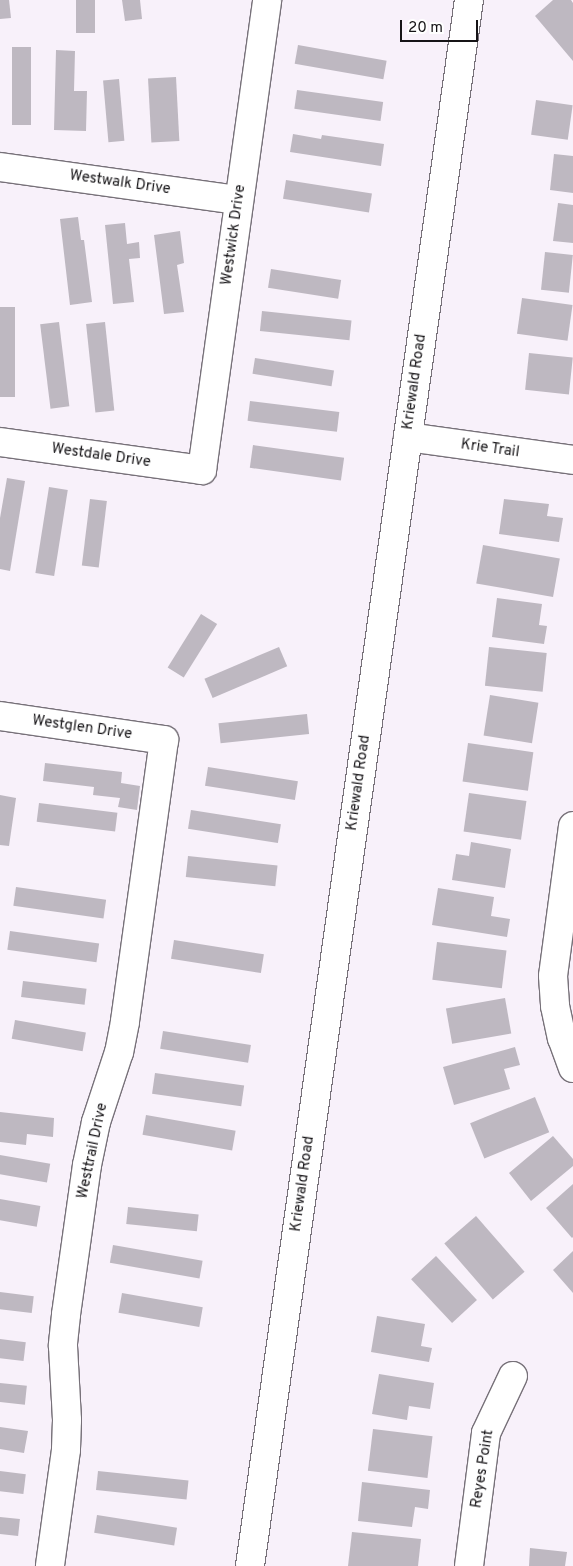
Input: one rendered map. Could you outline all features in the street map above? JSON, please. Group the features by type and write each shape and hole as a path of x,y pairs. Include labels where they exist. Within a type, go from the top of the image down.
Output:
{"street":[{"name":"Westwick Drive","path":"202,470 267,0"},
{"name":"Kriewald Road","path":"250,1566 468,0"},
{"name":"Westwalk Drive","path":"0,167 239,200"},
{"name":"Krie Trail","path":"408,437 573,460"},
{"name":"Westdale Drive","path":"0,442 202,470"},
{"name":"Westglen Drive","path":"0,716 164,740"},
{"name":"Westtrail Drive","path":"50,1566 66,1450 67,1420 63,1346 67,1306 87,1165 96,1122 119,1052 125,1022 164,740"},
{"path":"573,826 553,976 555,1006 562,1038 573,1068"},
{"name":"Reyes Point","path":"469,1566 486,1433 513,1376"}],"building":[{"path":"0,0 9,0 11,18 0,19"},
{"path":"76,0 95,0 95,33 76,33"},
{"path":"122,0 140,0 142,19 125,21"},
{"path":"553,0 571,0 573,3 573,61 535,16"},
{"path":"298,45 387,61 383,79 295,64"},
{"path":"12,47 31,47 31,125 12,125"},
{"path":"56,50 75,51 74,91 87,91 86,131 54,130"},
{"path":"176,77 179,141 151,142 148,78"},
{"path":"119,79 124,141 108,142 103,80"},
{"path":"297,90 383,102 381,121 294,109"},
{"path":"536,100 573,105 568,140 531,135"},
{"path":"293,134 321,139 322,135 384,144 381,166 290,152"},
{"path":"554,154 573,156 573,193 550,190"},
{"path":"286,180 372,194 369,212 283,199"},
{"path":"558,203 573,205 573,243 553,241"},
{"path":"78,217 81,240 84,240 92,302 70,305 60,219"},
{"path":"125,223 127,244 139,242 140,258 129,259 134,302 113,304 105,225"},
{"path":"180,231 184,263 177,265 184,312 164,314 154,235"},
{"path":"545,252 573,255 569,293 541,290"},
{"path":"271,269 341,280 338,299 268,288"},
{"path":"522,298 573,305 567,341 517,334"},
{"path":"0,307 15,307 15,397 0,397"},
{"path":"262,311 352,320 349,340 260,331"},
{"path":"59,322 69,406 51,409 40,324"},
{"path":"105,322 114,411 95,412 86,324"},
{"path":"529,353 573,358 569,394 525,390"},
{"path":"255,358 334,371 332,386 252,374"},
{"path":"250,401 339,412 337,432 248,421"},
{"path":"253,445 344,458 341,481 250,468"},
{"path":"7,478 25,481 10,571 0,569 0,518"},
{"path":"49,487 68,490 54,576 35,573"},
{"path":"90,499 107,501 99,568 82,566"},
{"path":"504,499 549,504 547,516 563,518 559,542 499,534"},
{"path":"483,545 560,559 553,597 476,583"},
{"path":"497,598 542,604 539,625 547,626 544,644 492,637"},
{"path":"201,614 217,624 184,677 168,667"},
{"path":"279,647 287,666 213,698 204,679"},
{"path":"489,647 547,653 543,692 485,686"},
{"path":"490,695 538,703 532,743 484,735"},
{"path":"307,714 309,734 221,743 218,723"},
{"path":"468,743 533,752 528,791 463,782"},
{"path":"45,763 122,772 121,783 140,786 137,810 118,807 120,798 93,795 94,787 43,781"},
{"path":"208,767 298,781 295,800 205,786"},
{"path":"469,793 526,801 521,840 464,832"},
{"path":"0,795 16,798 9,846 0,845"},
{"path":"39,803 117,813 115,831 37,822"},
{"path":"191,810 281,824 278,843 188,829"},
{"path":"471,842 511,849 505,888 452,880 456,854 469,856"},
{"path":"188,856 278,865 275,886 186,877"},
{"path":"16,887 106,900 103,918 13,906"},
{"path":"438,888 494,897 491,916 510,919 507,937 432,925"},
{"path":"10,931 99,944 96,962 7,950"},
{"path":"174,940 264,954 261,973 171,959"},
{"path":"437,942 506,951 502,988 432,980"},
{"path":"23,981 87,989 85,1005 21,997"},
{"path":"505,998 511,1033 452,1044 446,1008"},
{"path":"15,1020 86,1033 83,1051 12,1039"},
{"path":"163,1031 251,1045 248,1063 160,1049"},
{"path":"515,1047 520,1065 504,1069 510,1089 454,1105 443,1067"},
{"path":"155,1073 244,1086 241,1106 152,1094"},
{"path":"535,1097 549,1132 484,1158 470,1123"},
{"path":"0,1112 54,1118 53,1137 27,1134 26,1145 0,1142"},
{"path":"146,1115 236,1131 232,1150 143,1135"},
{"path":"553,1136 573,1159 573,1166 531,1201 509,1173"},
{"path":"0,1155 50,1164 47,1183 0,1174"},
{"path":"573,1184 573,1237 572,1238 546,1208"},
{"path":"0,1199 40,1206 37,1227 0,1220"},
{"path":"128,1207 199,1214 197,1231 126,1224"},
{"path":"476,1216 525,1272 493,1299 444,1244"},
{"path":"113,1245 203,1261 199,1279 110,1263"},
{"path":"573,1251 573,1293 553,1270"},
{"path":"436,1256 477,1300 452,1323 411,1279"},
{"path":"0,1292 34,1296 32,1313 0,1309"},
{"path":"122,1293 203,1307 199,1327 119,1313"},
{"path":"377,1316 425,1324 421,1346 432,1348 429,1362 371,1352"},
{"path":"0,1339 26,1342 23,1361 0,1358"},
{"path":"379,1374 434,1383 430,1409 409,1406 407,1420 372,1414"},
{"path":"0,1383 27,1386 25,1405 0,1402"},
{"path":"0,1427 28,1431 24,1453 0,1449"},
{"path":"373,1429 433,1436 427,1478 368,1471"},
{"path":"0,1471 26,1474 23,1494 0,1491"},
{"path":"98,1471 189,1481 187,1499 96,1490"},
{"path":"362,1482 430,1490 428,1509 415,1507 412,1527 358,1521"},
{"path":"97,1515 177,1528 174,1545 94,1533"},
{"path":"0,1517 20,1519 18,1536 0,1534"},
{"path":"352,1532 421,1539 418,1566 348,1566"},
{"path":"530,1548 567,1552 565,1566 529,1566"}]}
